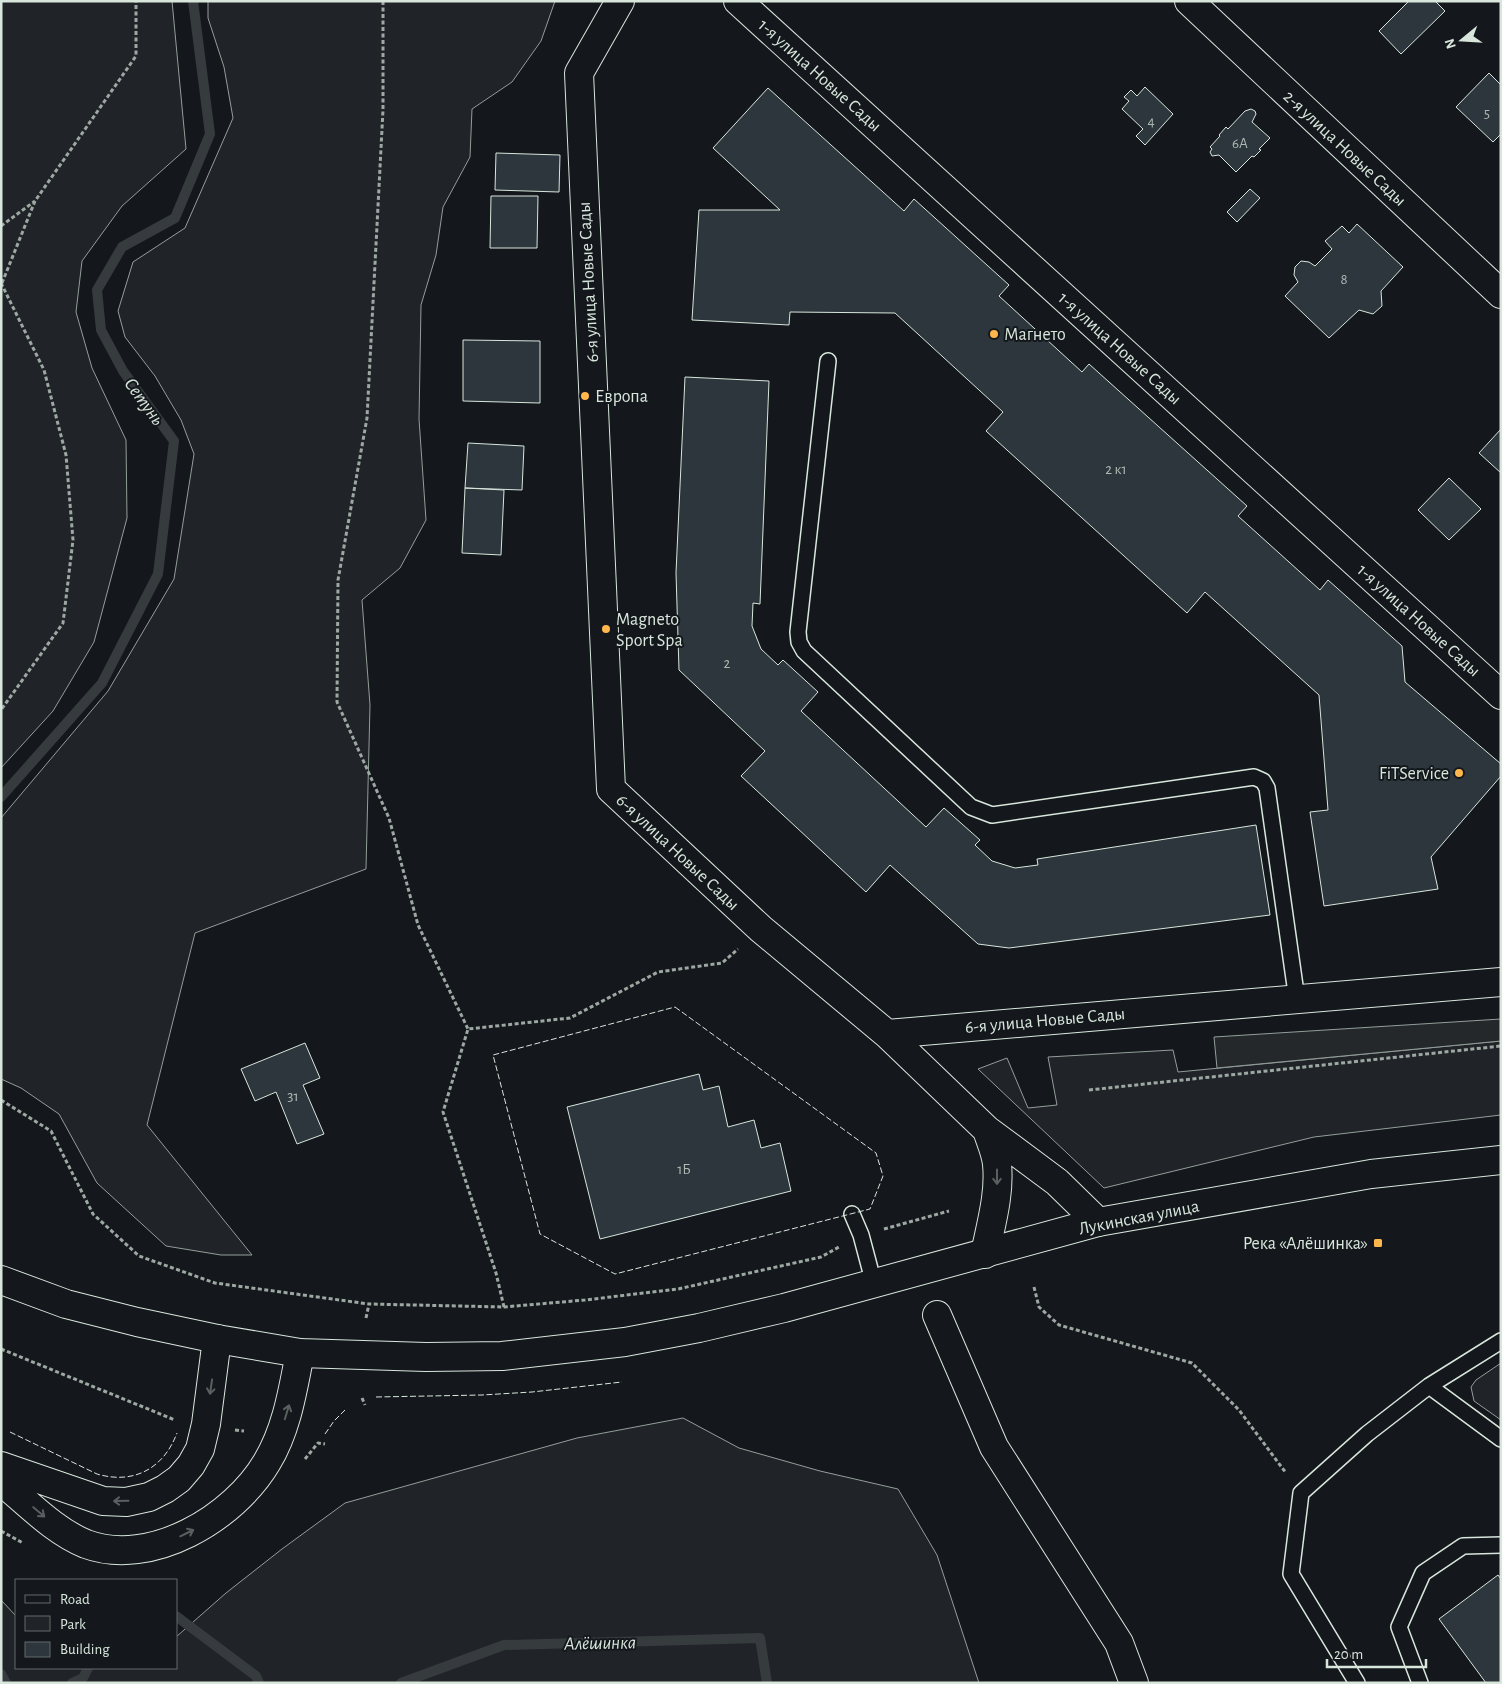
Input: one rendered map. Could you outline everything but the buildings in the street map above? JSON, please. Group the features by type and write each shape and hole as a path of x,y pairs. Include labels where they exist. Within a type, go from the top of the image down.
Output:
{"street":[{"name":"6-я улица Новые Сады","path":"620,1 579,73 611,789 761,929 887,1034 1501,982"},
{"name":"1-я улица Новые Сады","path":"738,1 1501,695"},
{"name":"2-я улица Новые Сады","path":"1189,1 1501,294"},
{"path":"887,1034 987,1130 1058,1182 1098,1222"},
{"path":"985,1254 997,1197 997,1162 987,1130"},
{"name":"Лукинская улица","path":"1,1280 66,1304 137,1322 217,1339 300,1353 426,1357 502,1356 625,1342 699,1328 784,1308 1098,1222 1370,1174 1501,1160"},
{"path":"937,1315 994,1447 1119,1643 1134,1683"},
{"path":"1,1466 103,1501 126,1502 148,1497 166,1489 179,1479 191,1465 200,1448 206,1424 217,1339"},
{"path":"1,1480 64,1533 106,1550 154,1547 176,1538 223,1511 242,1494 267,1462 279,1437 290,1402 300,1353"}],"lane":[{"path":"828,361 798,632 799,642 804,651 971,807 992,815 1254,778 1262,781 1267,788 1297,1000"},
{"path":"852,1214 861,1235 874,1284"},
{"path":"1357,1683 1291,1574 1301,1493 1367,1434 1429,1386 1501,1341"},
{"path":"1429,1386 1501,1439"},
{"path":"1420,1683 1399,1627 1423,1573 1463,1546 1501,1545"}],"path":[{"path":"1,710 63,623 73,540 66,455 44,370 2,283 35,201 136,56 136,1"},
{"path":"383,1 383,110 367,418 338,580 337,702 389,818 418,925 468,1029 443,1112 496,1273 504,1307"},
{"path":"1,226 35,201"},
{"path":"468,1029 570,1018 658,972 722,963 761,929"},
{"path":"1088,1090 1501,1046"},
{"path":"1,1100 51,1131 93,1214 139,1256 215,1283 369,1304 504,1307 678,1289 821,1257 861,1235 949,1211"},
{"path":"1034,1286 1039,1307 1060,1325 1192,1362 1239,1410 1301,1493"},
{"path":"366,1318 369,1304"},
{"path":"1,1349 181,1421"},
{"path":"362,1398 366,1405"},
{"path":"318,1443 325,1444"}],"green space":[{"path":"1,1 172,1 186,149 122,206 82,261 76,312 92,368 126,440 127,518 94,642 53,711 1,768"},
{"path":"208,1 555,1 541,41 512,82 472,109 470,157 443,207 436,255 421,305 419,419 426,520 400,568 362,600 370,705 366,869 195,933 147,1125 252,1255 221,1255 166,1246 97,1183 59,1114 21,1088 1,1079 1,818 108,691 174,579 194,454 181,420 155,376 125,337 118,311 133,262 185,228 233,118 224,67 208,18"},
{"path":"1501,1041 1501,1115 1314,1137 1104,1188 978,1069 1007,1058 1028,1108 1057,1105 1048,1057 1173,1050 1178,1072"},
{"path":"1501,1363 1501,1420 1474,1401 1471,1387 1476,1380"},
{"path":"683,1418 739,1448 820,1471 898,1489 937,1555 979,1683 1,1683 1,1600 15,1615 15,1669 178,1669 178,1635 226,1593 345,1503 577,1438"}],"shaded area":[{"path":"1501,1019 1501,1041 1217,1068 1214,1037"}],"waterway":[{"name":"Сетунь","path":"1,797 102,683 158,574 174,441 123,371 101,330 97,290 122,247 175,218 210,134 193,1"},
{"name":"Сетунь","path":"178,1618 256,1676 259,1683"},
{"name":"Алёшинка","path":"401,1683 504,1645 760,1638 767,1683"},
{"name":"Сетунь","path":"72,1683 83,1678 88,1669"},
{"name":"Сетунь","path":"1,1674 6,1683"}],"fence":[{"path":"675,1007 876,1153 883,1176 870,1209 615,1274 540,1234 493,1055 675,1007"},
{"path":"376,1397 532,1392 622,1382"},
{"path":"325,1434 345,1410"},
{"path":"10,1432 97,1474 111,1477 135,1475 146,1471 164,1456 177,1433"}],"place":[{"name":"Магнето","path":"994,334"},
{"name":"Европа","path":"585,396"},
{"name":"Magneto Sport Spa","path":"606,629"},
{"name":"FiTService","path":"1459,773"},
{"name":"Река «Алёшинка»","path":"1378,1243"}]}
